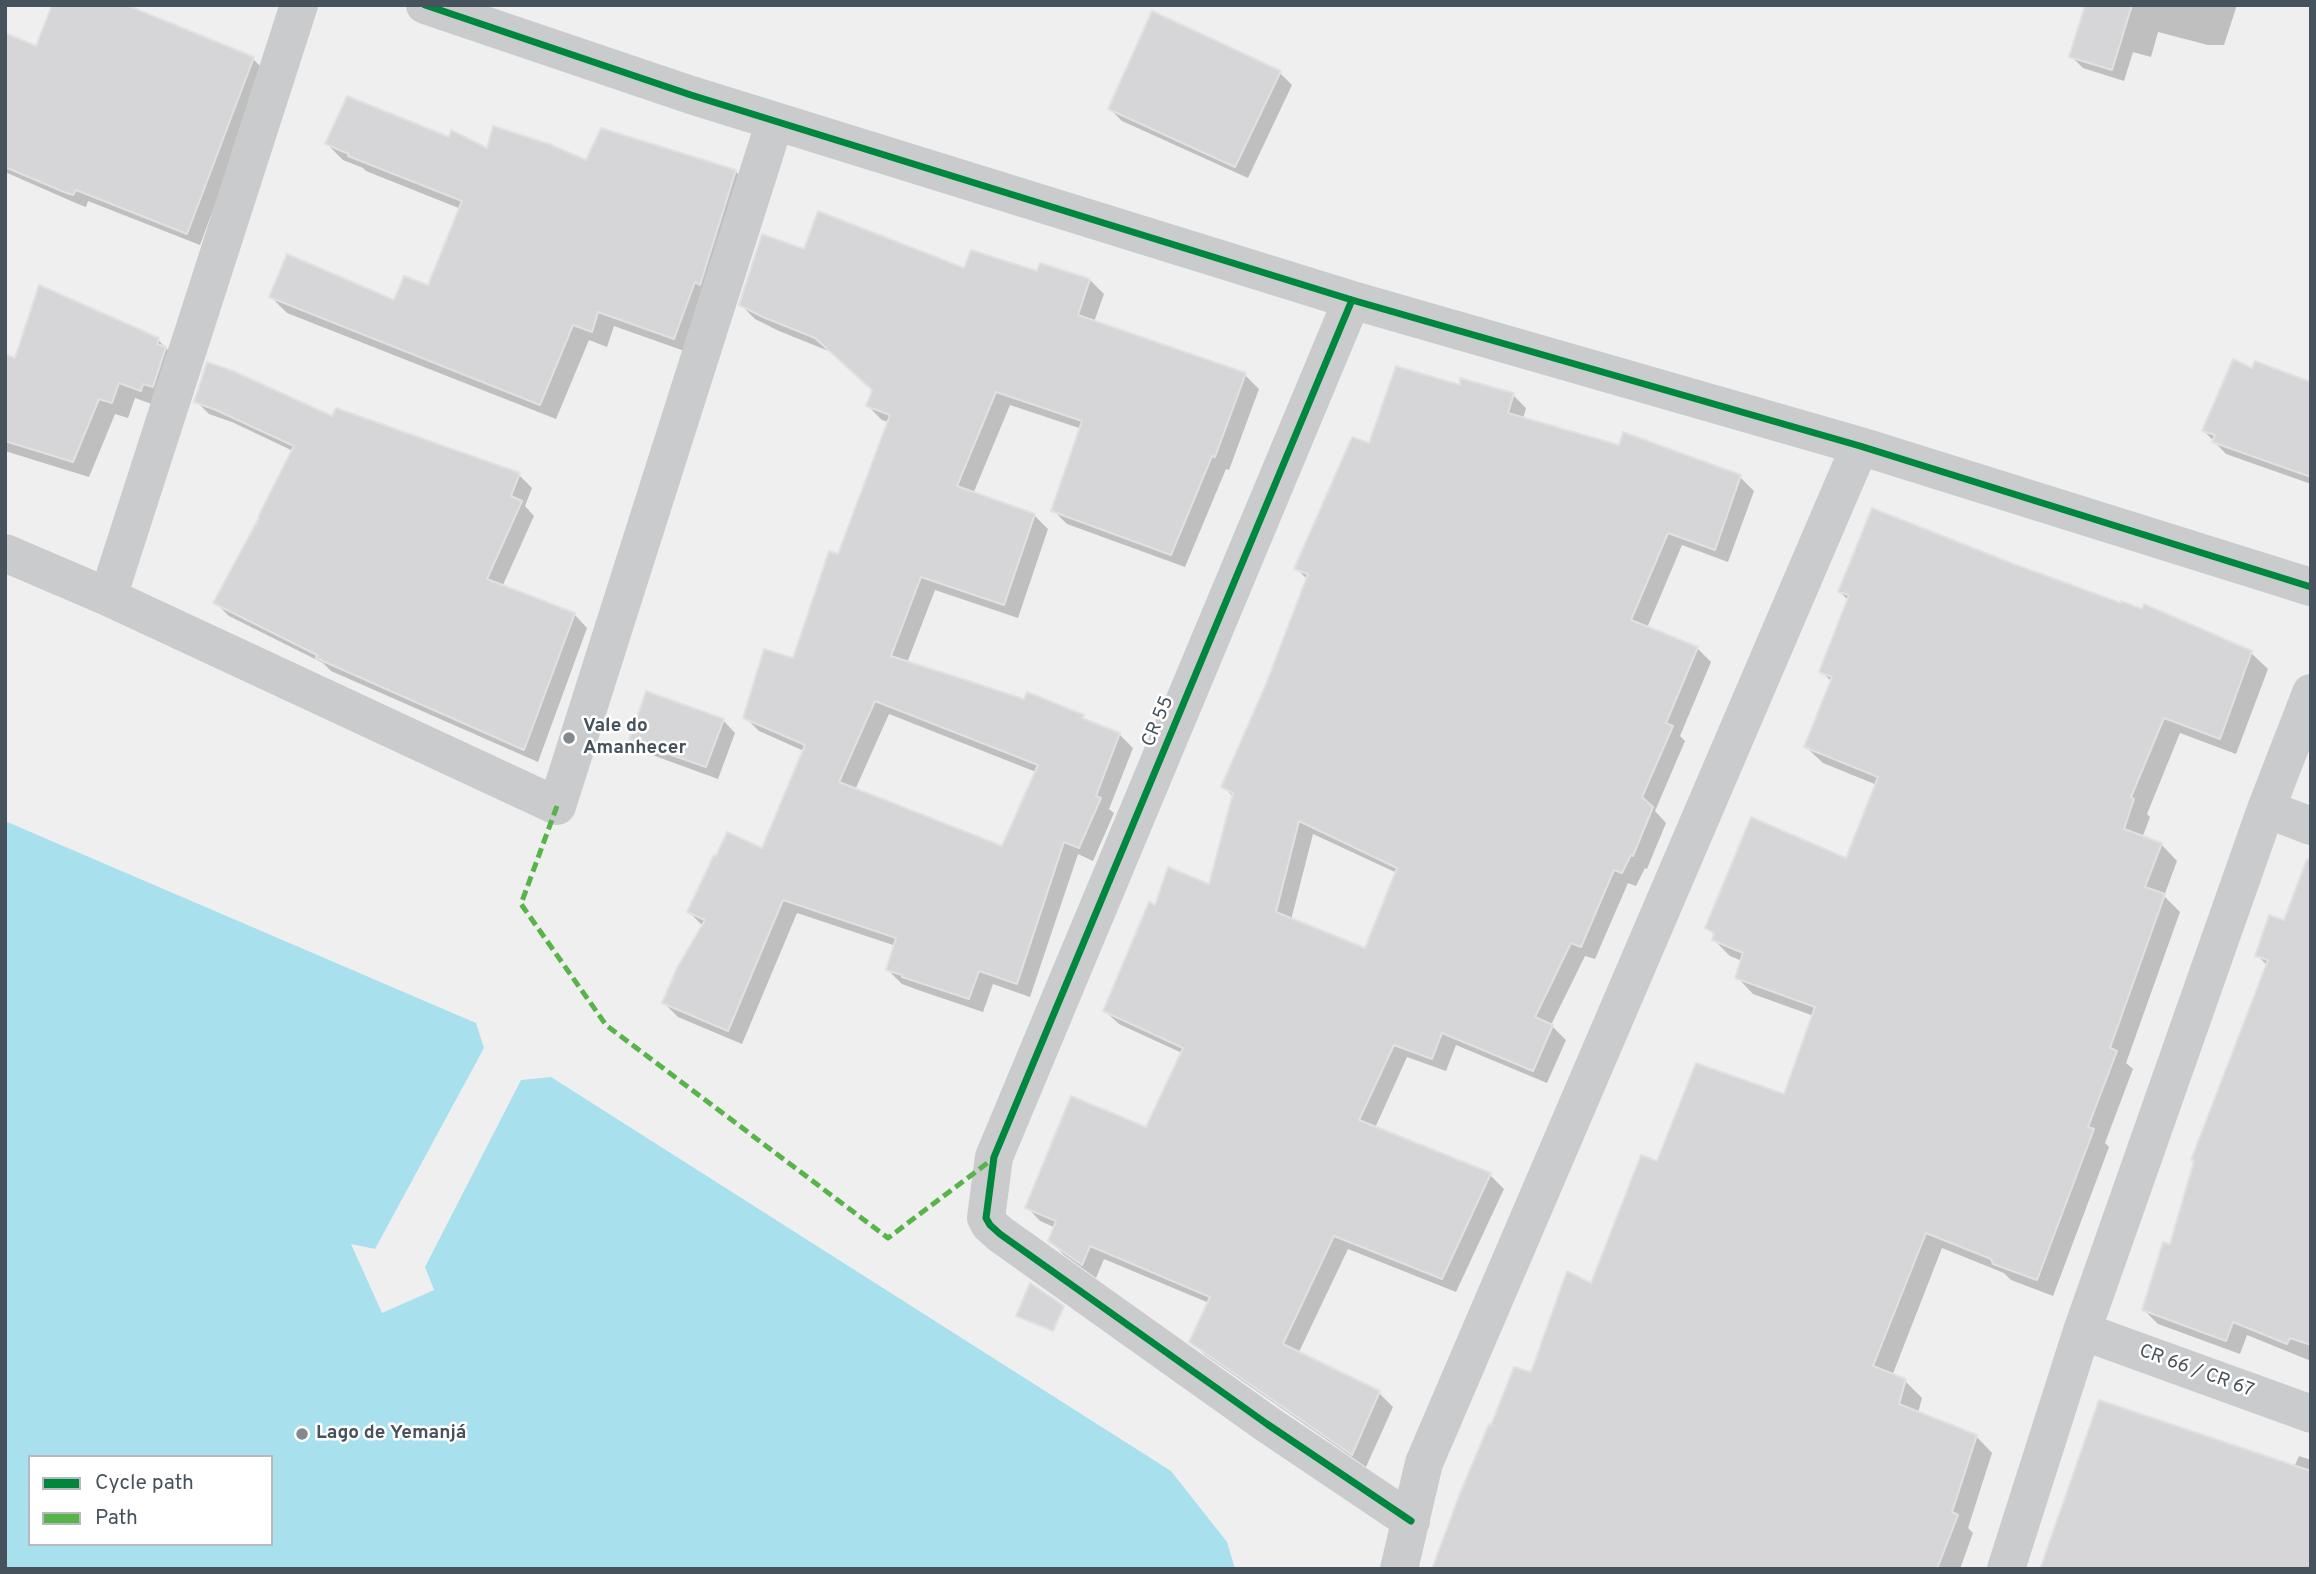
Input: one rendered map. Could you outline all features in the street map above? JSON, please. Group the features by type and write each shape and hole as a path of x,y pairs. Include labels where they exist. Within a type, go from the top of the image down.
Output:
{"street":[{"path":"108,597 299,5"},
{"path":"425,5 691,95 1352,300 1860,446 2311,587"},
{"path":"5,553 108,597 557,806 775,121"},
{"name":"CR 55","path":"1352,300 994,1157 986,1218 1000,1234 1266,1424 1410,1521"},
{"path":"1399,1569 1424,1463 1860,446"},
{"path":"2006,1569 2082,1331 2266,809 2311,693"},
{"path":"2266,809 2311,826"},
{"name":"CR 66 / CR 67","path":"2082,1331 2311,1414"}],"water":[{"name":"Lago de Yemanjá","path":"5,821 476,1023 484,1048 375,1249 351,1244 382,1313 434,1290 425,1267 521,1080 551,1077 1171,1471 1227,1542 1235,1569 5,1569"}],"building":[{"path":"52,5 126,5 254,57 187,234 76,190 73,195 64,192 5,167 5,33 36,46"},
{"path":"2085,5 2132,5 2112,70 2069,57"},
{"path":"1152,11 1281,71 1235,167 1108,109"},
{"path":"347,96 449,137 451,130 487,148 493,126 549,144 586,160 601,128 736,170 700,285 695,282 674,339 598,312 592,332 573,325 540,405 269,297 287,254 394,300 404,276 428,285 462,201 348,156 349,154 325,144"},
{"path":"818,211 964,268 971,250 1037,271 1040,263 1090,279 1078,315 1246,373 1215,457 1212,456 1171,555 1051,511 1082,421 996,392 957,486 1035,514 1004,605 921,577 891,656 1024,699 1027,692 1120,733 1096,796 1101,798 1079,848 1064,842 1017,984 979,971 969,999 902,977 886,970 896,938 783,900 728,1031 662,1003 677,968 705,920 687,912 714,855 716,856 727,832 762,848 805,745 743,718 764,649 793,658 829,551 838,554 890,415 866,406 872,390 815,338 739,305 762,234 804,249","holes":["875,701 1038,765 1002,846 839,782"]},
{"path":"39,285 159,338 157,344 166,347 153,387 143,384 141,391 119,383 112,403 99,399 73,462 5,441 5,354 15,358"},
{"path":"2233,359 2252,368 2255,361 2311,382 2311,477 2212,442 2215,435 2202,431"},
{"path":"207,362 332,416 336,408 520,473 511,496 522,501 487,579 575,613 524,750 316,658 317,655 213,603 294,446 194,402"},
{"path":"1396,366 1460,385 1460,378 1514,393 1508,413 1619,445 1623,432 1741,475 1715,550 1668,533 1631,620 1698,647 1666,723 1673,726 1642,797 1653,807 1633,856 1631,855 1622,873 1614,870 1581,947 1571,943 1535,1017 1553,1025 1533,1071 1442,1033 1432,1059 1394,1045 1359,1120 1491,1173 1442,1279 1334,1236 1283,1344 1380,1391 1352,1455 1189,1342 1210,1297 1090,1246 1082,1265 1048,1241 1056,1221 1025,1208 1071,1096 1146,1127 1183,1048 1103,1011 1149,902 1155,905 1168,867 1209,884 1233,793 1221,787 1266,684 1308,574 1294,569 1352,437 1369,443","holes":["1299,821 1397,868 1365,948 1276,912"]},
{"path":"1872,508 2121,603 2142,609 2144,604 2252,651 2220,739 2164,718 2131,797 2134,799 2124,829 2162,843 2145,887 2165,894 2110,1048 2117,1051 2088,1127 2094,1129 2037,1280 1993,1264 1991,1259 1926,1233 1873,1366 1906,1379 1899,1404 1977,1435 1952,1512 1958,1515 1937,1569 1432,1569 1459,1496 1514,1367 1531,1372 1567,1271 1591,1283 1641,1155 1657,1161 1696,1063 1784,1094 1815,1007 1735,978 1743,953 1712,940 1714,933 1705,928 1751,817 1846,858 1878,777 1804,747 1832,677 1819,672 1849,595 1838,592"},
{"path":"646,691 724,719 706,767 629,740"},
{"path":"2307,859 2311,860 2311,1345 2290,1338 2287,1344 2233,1322 2226,1341 2142,1310 2163,1242 2170,1244 2194,1161 2191,1160 2268,960 2255,956 2269,915 2284,920"},
{"path":"1030,1283 1064,1306 1053,1331 1016,1316"},
{"path":"2099,1400 2311,1471 2311,1569 2040,1569"}],"marked path":[{"path":"557,806 521,904 606,1025 888,1238 994,1158"}],"cycle path":[{"path":"425,5 691,95 1352,300 1860,446 2311,587"},
{"path":"1352,300 994,1157 986,1218 1000,1234 1267,1424 1411,1521"}],"place":[{"name":"Vale do Amanhecer","path":"569,738"},
{"name":"Lago de Yemanjá","path":"302,1434"}]}
